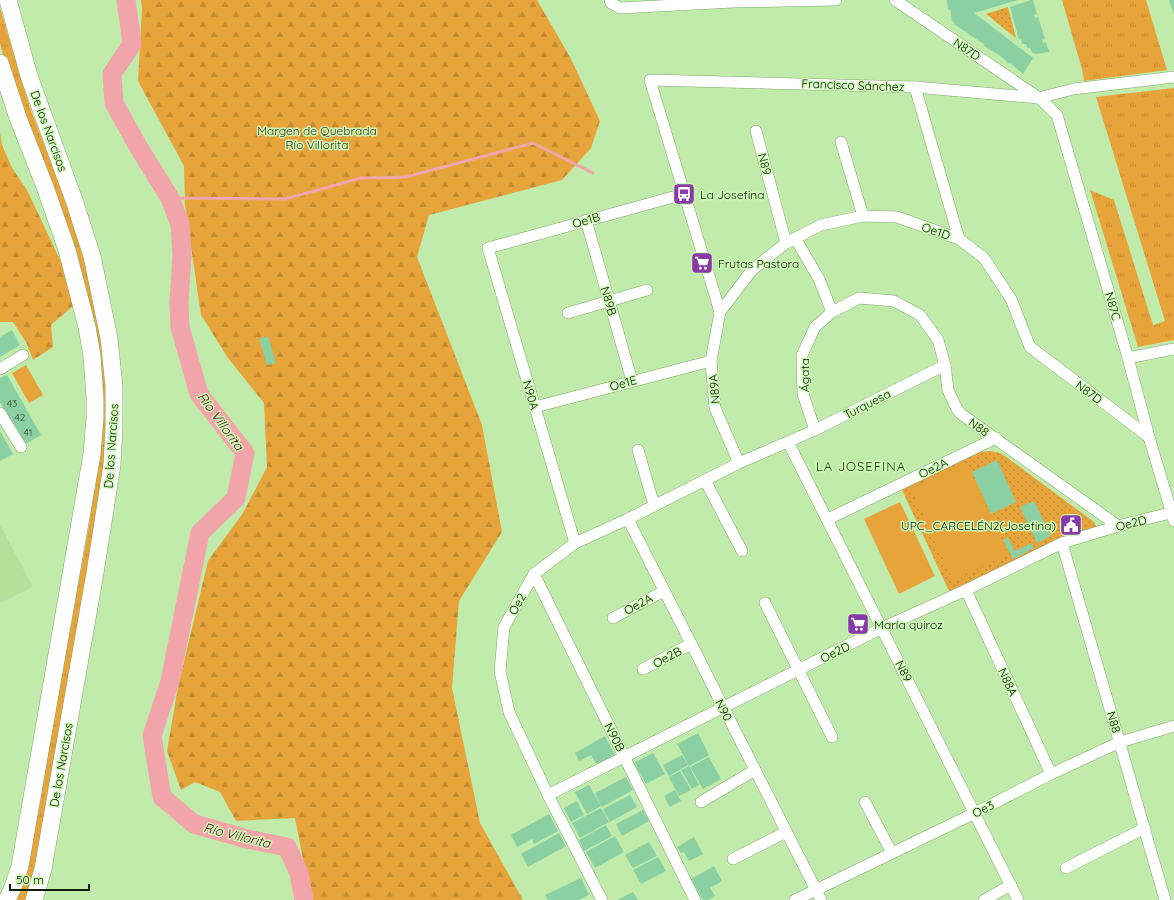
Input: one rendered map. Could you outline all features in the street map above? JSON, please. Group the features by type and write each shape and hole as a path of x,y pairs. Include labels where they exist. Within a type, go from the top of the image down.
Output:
{"main road":[{"name":"De los Narcisos","path":"8,0 29,76 92,256 109,338 114,387 112,465 97,565 43,869 34,900"},
{"name":"De los Narcisos","path":"0,63 18,118 55,213 77,286 90,340 95,405 92,454 20,866 7,900"}],"street":[{"path":"610,2 620,8 733,1 836,0"},
{"name":"N87D","path":"895,0 1039,98"},
{"name":"Francisco Sánchez","path":"684,194 650,80 915,87 1039,98 1073,89 1174,77"},
{"path":"915,87 959,239"},
{"name":"N87C","path":"1039,98 1057,115 1128,358 1148,437 1173,515"},
{"name":"N89","path":"756,131 791,240 819,279 832,312"},
{"path":"841,142 863,216"},
{"name":"Oe1B","path":"488,248 684,194"},
{"name":"N89A","path":"684,194 720,312"},
{"name":"Oe1D","path":"791,240 821,226 863,216 897,217 959,239 984,258 1012,299 1030,347"},
{"name":"N89B","path":"586,220 632,381"},
{"name":"N89A","path":"739,463 715,408 711,361 720,312 752,270 791,240"},
{"name":"N90A","path":"488,248 575,543"},
{"path":"568,313 648,290"},
{"name":"Ágata","path":"816,430 803,394 802,355 815,327 832,312 859,298 894,301 920,315 938,340 945,365"},
{"name":"N87D","path":"1030,347 1148,437"},
{"path":"1128,358 1174,349"},
{"path":"0,369 24,355"},
{"name":"Oe1E","path":"535,407 711,361"},
{"name":"Turquesa","path":"788,442 816,430 945,365"},
{"name":"N88","path":"945,365 948,390 961,414 1118,526"},
{"path":"0,413 21,447"},
{"name":"Oe2A","path":"828,519 996,438"},
{"name":"N89","path":"788,442 1018,900"},
{"name":"Oe2","path":"602,900 548,795 509,712 500,671 504,627 534,574 575,543 628,519 739,463 788,442"},
{"path":"638,450 654,505"},
{"path":"705,480 742,551"},
{"name":"Oe2D","path":"548,795 882,628 966,590 1062,543 1118,526 1173,515"},
{"name":"N90","path":"628,519 819,895"},
{"name":"N88","path":"1062,543 1165,900"},
{"name":"N90B","path":"534,574 695,900"},
{"name":"N88A","path":"966,590 1051,774"},
{"name":"Oe2A","path":"613,618 664,591"},
{"path":"765,603 832,737"},
{"name":"Oe2B","path":"643,669 691,644"},
{"name":"Oe3","path":"795,900 819,895 892,853 1051,774 1120,742 1174,726"},
{"path":"701,802 755,770"},
{"path":"866,802 892,853"},
{"path":"1066,868 1145,828"},
{"path":"733,859 786,832"},
{"path":"984,900 1011,885"}],"shaded area":[{"path":"0,525 33,587 0,603"}],"green space":[{"name":"Margen de Quebrada Río Villorita","path":"141,0 537,0 570,57 600,121 591,148 562,180 429,215 417,257 482,425 502,532 459,601 452,688 480,823 523,900 311,900 295,818 236,821 220,792 195,782 181,790 167,751 178,687 208,561 243,513 267,467 264,403 228,358 201,315 185,205 184,166 138,81 142,8"},
{"path":"1062,0 1146,0 1167,70 1084,81 1082,69"},
{"path":"1008,7 1016,38 986,14"},
{"path":"0,8 30,108 67,204 82,250 101,336 107,393 106,460 36,866 27,900 17,900 24,879 89,526 100,450 88,296 84,280 7,69 0,43"},
{"path":"1174,88 1174,340 1138,347 1090,190 1114,200 1153,325 1165,321 1096,97"},
{"path":"0,133 2,145 12,168 27,190 61,262 73,306 51,325 53,347 33,360 26,342 13,322 0,322"},
{"path":"26,365 43,395 29,403 12,373"},
{"path":"991,451 1005,456 1094,522 1096,526 1095,529 1054,541 1013,562 949,591 902,490 978,452"},
{"path":"966,463 1008,554 953,580 911,489"},
{"path":"900,502 935,576 899,594 864,519"}],"building":[{"path":"947,0 1018,0 974,13 1033,58 1023,74 1002,57 954,24 955,23 951,20 950,10 948,10"},
{"path":"1033,0 1037,14 1034,15 1035,18 1038,17 1045,39 1042,40 1043,43 1046,42 1049,52 1036,54 1032,53 1030,48 1027,48 1026,44 1022,44 1021,39 1019,40 1010,7"},
{"path":"1169,0 1174,0 1174,14"},
{"path":"12,330 20,345 0,357 0,337"},
{"path":"268,336 276,363 267,365 259,339"},
{"path":"7,375 41,435 24,445 0,402 0,378"},
{"path":"0,431 13,454 0,461"},
{"path":"997,460 1016,502 991,514 972,472"},
{"path":"1034,501 1051,536 1037,543 1020,507"},
{"path":"1077,515 1081,526 1066,532 1062,521"},
{"path":"1008,537 1015,551 1032,543 1034,548 1013,559 1003,540"},
{"path":"698,733 709,755 689,766 677,744"},
{"path":"605,736 615,755 597,765 591,755 579,761 575,753"},
{"path":"653,753 665,774 646,784 634,763"},
{"path":"682,755 688,765 669,776 663,765"},
{"path":"709,757 721,779 703,789 690,767"},
{"path":"689,766 699,785 692,789 681,770"},
{"path":"680,771 691,790 679,796 669,777"},
{"path":"626,777 633,790 602,807 595,793"},
{"path":"589,785 601,806 587,814 575,792"},
{"path":"675,790 681,801 670,807 664,796"},
{"path":"630,795 637,807 610,822 603,809"},
{"path":"577,801 584,815 571,822 564,808"},
{"path":"601,808 609,822 580,838 572,823"},
{"path":"643,810 649,821 622,836 616,824"},
{"path":"549,814 558,831 534,844 532,839 517,847 511,835"},
{"path":"606,825 612,836 584,851 579,840"},
{"path":"559,833 566,846 528,867 521,854"},
{"path":"615,836 624,852 595,868 586,852"},
{"path":"694,837 703,854 689,861 684,852 681,853 677,847"},
{"path":"649,842 657,856 633,868 625,855"},
{"path":"658,857 666,871 641,884 633,870"},
{"path":"714,866 722,881 710,888 715,896 708,900 703,900 691,879"},
{"path":"581,878 589,895 579,900 548,900 545,895"},
{"path":"633,892 638,900 617,900"}],"waterway":[{"name":"Río Villorita","path":"126,0 132,44 112,74 114,103 139,148 170,198 180,224 182,255 179,303 180,327 199,394 245,453 236,498 200,533 170,681 152,736 162,797 194,824 247,839 287,847 299,873 304,900"},
{"path":"170,198 285,199 361,178 406,177 533,143 593,173"}],"place":[{"name":"La Josefina","path":"684,194"},
{"name":"Frutas Pastora","path":"702,263"},
{"name":"UPC_CARCELÉN2(Josefina)","path":"1071,525"},
{"name":"María quiroz","path":"858,624"}],"district":[{"name":"LA JOSEFINA","path":"861,466"}]}
